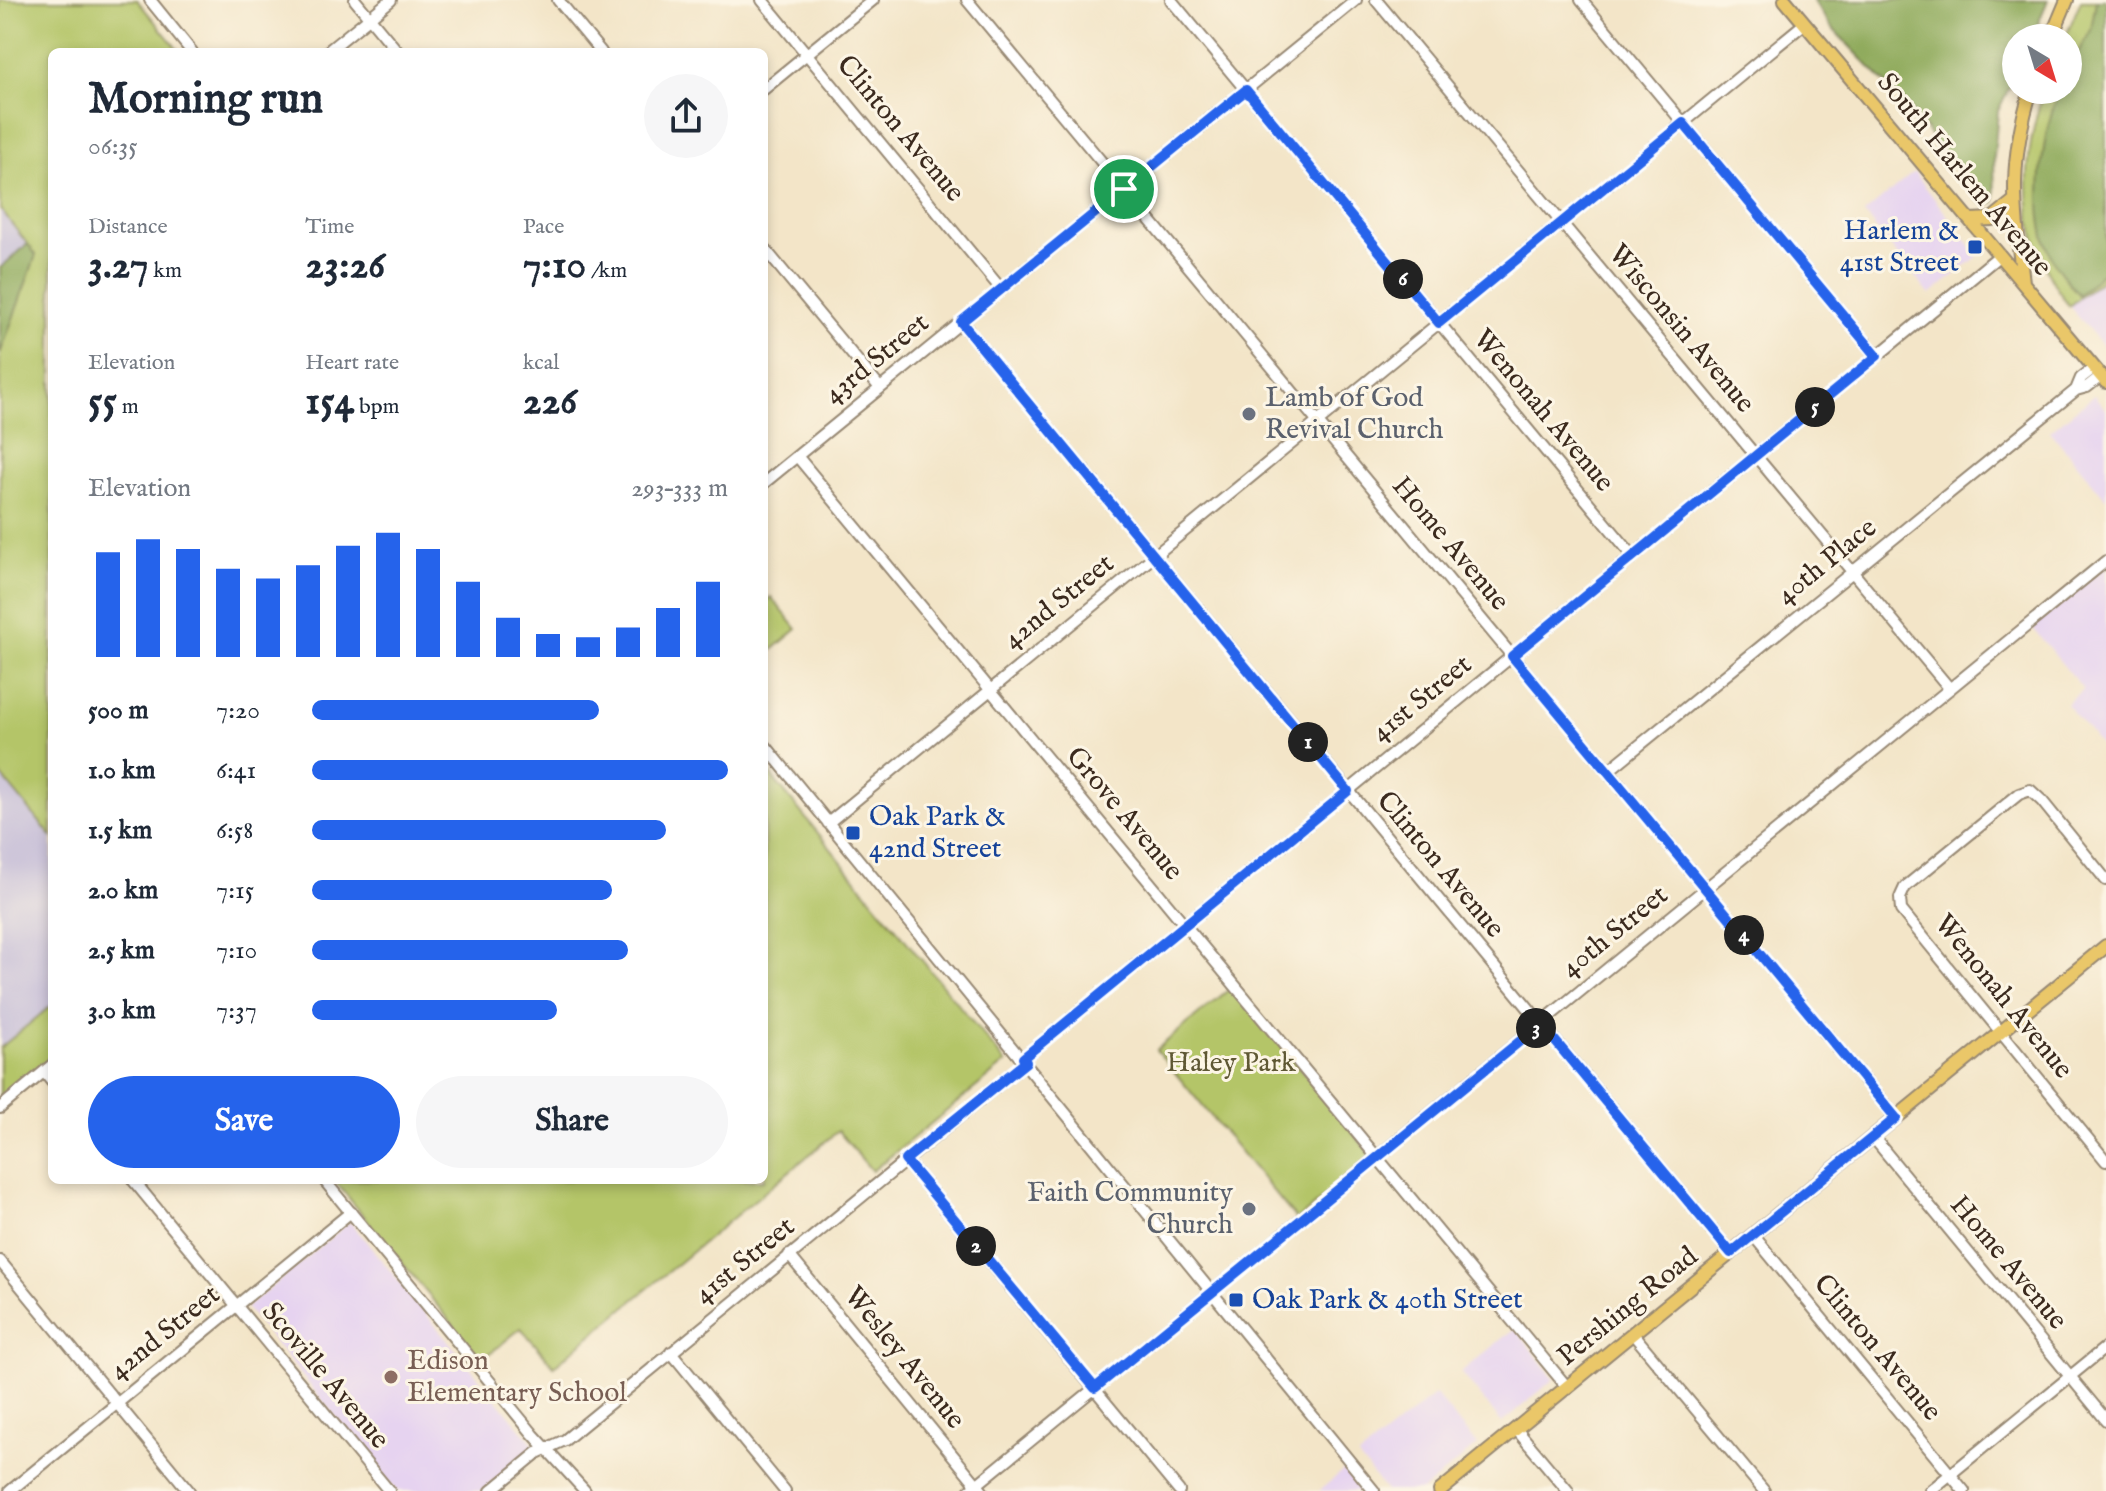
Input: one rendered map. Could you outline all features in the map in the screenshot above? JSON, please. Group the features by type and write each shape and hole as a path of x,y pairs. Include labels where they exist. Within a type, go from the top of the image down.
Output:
{"main road":[{"name":"South Harlem Avenue","path":"1785,0 2100,375"},
{"path":"2057,24 2067,0"},
{"path":"2023,282 2013,202 2015,152 2027,104"},
{"path":"1971,220 1992,219 2013,202"},
{"name":"Pershing Road","path":"1440,1491 2106,946"}],"street":[{"path":"150,0 189,48"},
{"path":"355,0 395,48"},
{"path":"332,48 391,0"},
{"path":"558,0 598,48"},
{"name":"Clinton Avenue","path":"762,0 1001,289"},
{"path":"768,86 873,0"},
{"name":"Home Avenue","path":"967,0 1896,1118"},
{"name":"Wenonah Avenue","path":"1171,0 1633,556"},
{"name":"43rd Street","path":"768,480 1356,0"},
{"name":"Wisconsin Avenue","path":"1376,0 1950,689"},
{"path":"1581,0 1877,356"},
{"name":"42nd Street","path":"828,823 1804,24"},
{"path":"768,253 880,388"},
{"name":"41st Street","path":"491,1491 537,1453 562,1442 2000,255"},
{"name":"Clinton Avenue","path":"961,322 1731,1253"},
{"name":"40th Place","path":"1608,771 2076,390 2081,378 2100,375"},
{"name":"Grove Avenue","path":"797,456 1567,1387"},
{"name":"40th Street","path":"976,1489 1095,1388 2106,561"},
{"path":"768,749 1374,1491"},
{"name":"Wenonah Avenue","path":"2106,880 2030,790 2019,794 1905,887 1900,898 1901,910 2106,1161"},
{"path":"0,1108 48,1069"},
{"name":"Home Avenue","path":"1873,1137 2106,1420"},
{"path":"905,1160 1179,1491"},
{"name":"Scoville Avenue","path":"136,1184 389,1491"},
{"path":"327,1184 585,1491"},
{"name":"42nd Street","path":"10,1491 351,1212"},
{"name":"Clinton Avenue","path":"1753,1235 1964,1491"},
{"name":"Wesley Avenue","path":"789,1255 976,1489"},
{"path":"0,1261 189,1491"},
{"path":"1633,1334 1764,1491"},
{"path":"1930,1491 2106,1347"},
{"path":"671,1352 785,1491"},
{"path":"1516,1429 1568,1491"}],"shaded area":[{"path":"1914,172 1978,256 1930,295 1864,214"},
{"path":"0,209 28,244 0,268"},
{"path":"2106,276 2106,349 2069,306"},
{"path":"2094,395 2106,410 2106,499 2050,431"},
{"path":"2106,564 2106,751 2066,704 2083,689 2031,626"},
{"path":"0,774 48,832 48,1008 0,1048"},
{"name":"Edison Elementary School","path":"350,1222 536,1447 481,1491 397,1491 246,1308"},
{"path":"1515,1328 1554,1379 1502,1423 1461,1372"},
{"path":"1435,1394 1477,1445 1422,1491 1386,1491 1358,1457"},
{"path":"1344,1470 1362,1491 1319,1491"}],"green space":[{"path":"0,0 137,0 177,48 48,48 48,832 0,774 0,354 36,255 0,209"},
{"path":"1813,0 2048,0 2038,24 2002,24 2002,103 1998,111 1994,157 1995,202 1987,205 1979,201 1908,106 1831,27"},
{"path":"2081,0 2106,0 2106,276 2069,306 2040,256 2028,202 2028,175 2030,147 2040,104 2082,104 2082,24 2071,24"},
{"path":"2096,0 2106,0 2106,269 2079,295 2050,254 2044,236 2040,194 2044,149 2055,104 2082,104 2082,46 2091,30"},
{"path":"28,244 36,255 0,354 0,268"},
{"path":"771,597 797,629 768,654 768,600"},
{"path":"768,772 1006,1063 872,1171 838,1131 554,1366 521,1328 482,1360 337,1184 768,1184"},
{"name":"Haley Park","path":"1233,986 1373,1157 1297,1220 1156,1050"},
{"path":"48,1008 48,1062 0,1101 0,1048"}],"place":[{"name":"Harlem & 41st Street","path":"1975,247"},
{"name":"Lamb of God Revival Church","path":"1249,414"},
{"name":"Oak Park & 42nd Street","path":"853,833"},
{"name":"Faith Community Church","path":"1249,1209"},
{"name":"Oak Park & 40th Street","path":"1236,1300"},
{"name":"Edison Elementary School","path":"391,1377"}],"route":[{"path":"1246,90 1439,323 1683,123 1877,356 1512,656 1896,1118 1731,1253 1541,1024 1095,1388 905,1160 1026,1062 1023,1058 1348,791 961,322 1124,189 1246,90"}]}
